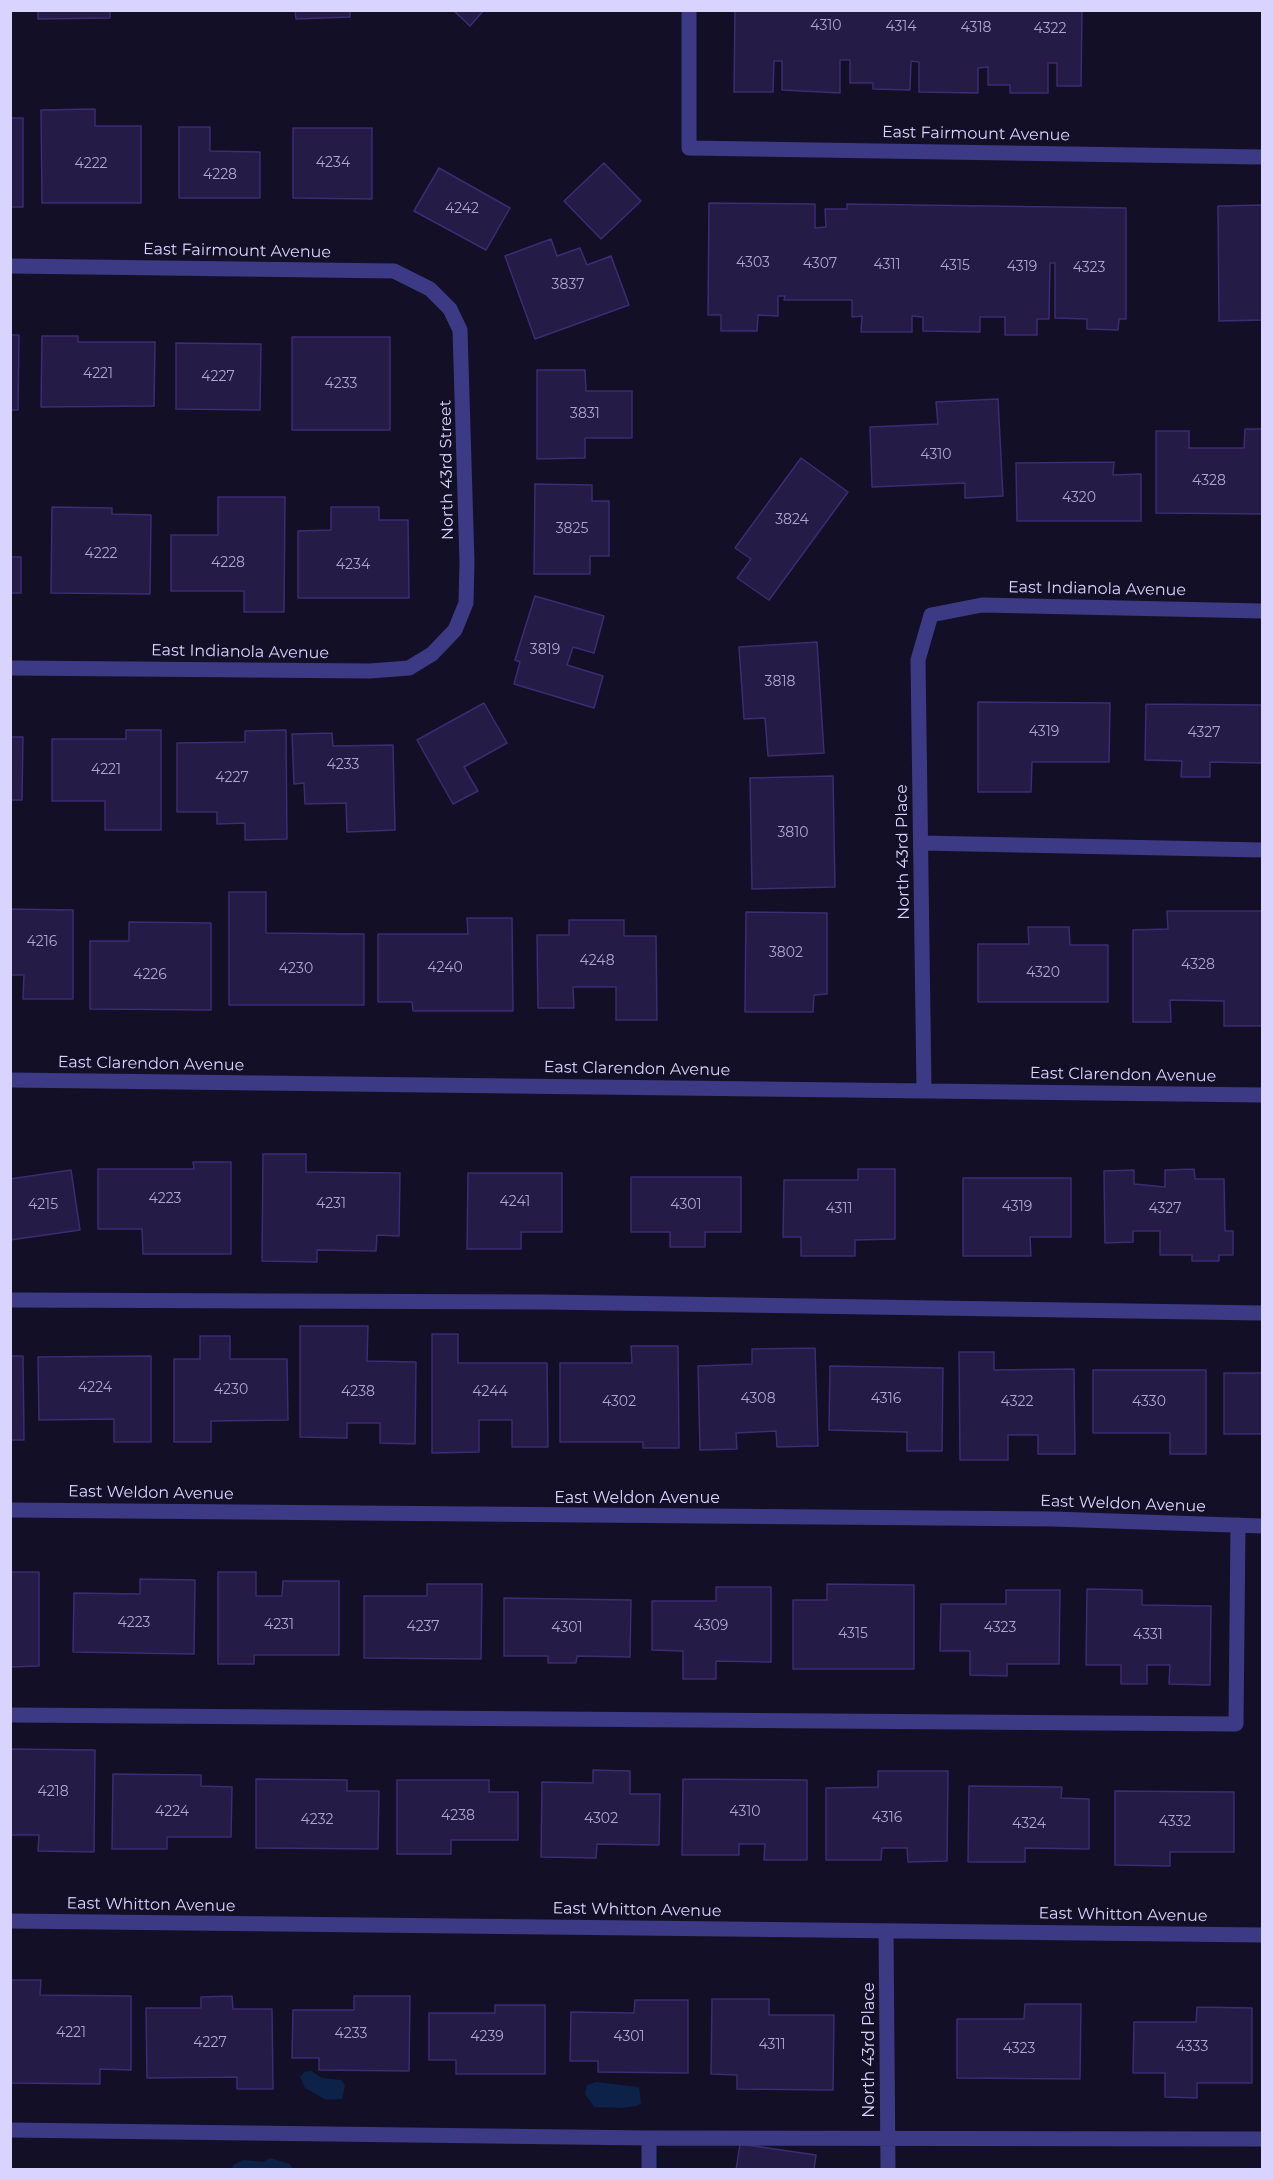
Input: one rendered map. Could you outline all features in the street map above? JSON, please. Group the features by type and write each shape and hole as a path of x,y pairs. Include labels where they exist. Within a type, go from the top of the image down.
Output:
{"street":[{"name":"East Fairmount Avenue","path":"689,10 689,148 1263,157"},
{"name":"East Fairmount Avenue","path":"10,266 394,271 430,289 450,309"},
{"name":"North 43rd Street","path":"450,309 460,330 462,359 467,562 466,603 455,630"},
{"name":"East Indianola Avenue","path":"931,615 982,605 1263,611"},
{"name":"North 43rd Place","path":"924,1090 918,660 931,615"},
{"name":"East Indianola Avenue","path":"10,668 370,671 409,668 432,654 455,630"},
{"path":"921,843 1263,850"},
{"name":"East Clarendon Avenue","path":"10,1080 1263,1095"},
{"path":"10,1300 534,1302 1263,1313"},
{"name":"East Weldon Avenue","path":"10,1510 1053,1519 1263,1526"},
{"path":"10,1715 1236,1724 1238,1526"},
{"name":"East Whitton Avenue","path":"10,1921 1263,1935"},
{"name":"North 43rd Place","path":"886,1931 888,2169"},
{"path":"10,2130 649,2138 1263,2139"},
{"path":"649,2138 649,2169"}],"water":[{"path":"311,2071 322,2078 341,2080 345,2085 342,2099 326,2100 305,2088 300,2077 304,2072"},
{"path":"596,2082 639,2087 641,2103 637,2106 622,2108 594,2107 585,2094 587,2085"},
{"path":"270,2158 290,2164 293,2169 232,2169 233,2165 243,2160 263,2162"}],"building":[{"path":"38,10 110,10 110,18 38,19"},
{"path":"295,10 350,10 350,17 296,19"},
{"path":"453,10 484,10 470,26"},
{"path":"735,10 1082,10 1081,86 1057,86 1057,63 1048,63 1048,93 1010,93 1010,85 988,85 988,67 978,68 978,93 919,92 919,62 911,61 910,90 873,89 873,83 850,83 850,60 840,60 840,93 782,90 782,61 774,61 773,92 734,92"},
{"path":"95,109 95,126 141,126 141,203 42,203 41,110"},
{"path":"10,118 23,118 23,207 10,207"},
{"path":"179,127 210,127 210,151 260,152 260,198 179,198"},
{"path":"293,128 372,128 372,199 293,198"},
{"path":"604,163 641,201 601,239 564,201"},
{"path":"439,168 510,208 486,250 414,211"},
{"path":"709,203 815,204 815,228 826,227 825,209 847,209 847,204 1126,208 1126,319 1119,319 1118,330 1087,329 1087,319 1055,318 1055,263 1050,263 1049,319 1037,319 1037,335 1005,335 1005,317 980,317 980,332 923,331 923,317 912,316 912,332 861,332 862,316 852,317 852,300 784,300 785,296 778,296 778,316 758,315 757,331 721,331 721,315 708,315"},
{"path":"1262,205 1262,320 1219,321 1218,206"},
{"path":"551,239 557,256 580,248 587,265 611,256 629,305 535,339 505,256"},
{"path":"10,335 19,335 18,410 10,410"},
{"path":"42,336 78,336 78,342 155,342 154,406 41,407"},
{"path":"292,337 390,337 390,430 292,430"},
{"path":"176,343 261,344 260,410 176,409"},
{"path":"537,370 585,370 586,391 632,391 632,438 585,438 585,458 537,459"},
{"path":"998,399 1003,496 965,498 965,483 872,487 870,427 938,424 936,402"},
{"path":"1245,429 1262,429 1262,514 1156,513 1156,431 1189,431 1189,448 1244,448"},
{"path":"801,458 848,492 769,600 737,578 751,559 735,548"},
{"path":"1114,462 1113,475 1141,474 1141,521 1017,521 1016,463"},
{"path":"535,484 592,485 592,501 609,501 609,556 590,556 590,574 534,574"},
{"path":"218,497 285,497 284,612 244,612 244,591 171,591 171,535 218,535"},
{"path":"52,507 112,508 112,514 151,515 150,594 51,593"},
{"path":"331,507 379,507 379,520 408,520 409,598 298,598 298,531 331,530"},
{"path":"10,557 21,557 21,593 10,593"},
{"path":"535,596 604,616 594,653 573,647 567,665 603,676 594,708 514,684 520,662 515,660"},
{"path":"817,642 824,753 768,756 765,718 744,719 739,647"},
{"path":"978,702 1110,703 1109,762 1032,762 1031,792 978,792"},
{"path":"484,703 507,743 464,767 478,791 453,804 417,740"},
{"path":"1146,704 1262,705 1262,763 1210,762 1210,777 1181,777 1182,761 1145,760"},
{"path":"126,730 161,730 161,830 105,830 105,801 52,801 52,739 126,739"},
{"path":"286,730 287,839 245,840 245,823 217,824 217,812 177,812 177,743 245,742 245,731"},
{"path":"332,733 333,746 393,745 395,830 347,832 346,803 305,804 304,783 294,784 292,734"},
{"path":"10,737 23,737 22,800 10,800"},
{"path":"833,776 835,887 752,889 750,778"},
{"path":"229,892 266,892 266,933 364,934 364,1005 229,1005"},
{"path":"10,909 73,910 73,999 23,999 24,975 10,975"},
{"path":"1167,911 1262,911 1262,1026 1224,1026 1224,1001 1170,1000 1171,1022 1133,1022 1133,930 1168,929"},
{"path":"746,912 827,913 827,994 814,995 813,1012 745,1012"},
{"path":"467,918 512,918 513,1011 413,1011 412,1002 378,1002 378,934 468,934"},
{"path":"569,920 624,920 624,936 656,936 657,1020 616,1020 616,987 573,987 574,1008 538,1008 537,935 569,935"},
{"path":"129,922 211,923 211,1010 90,1009 90,941 129,941"},
{"path":"1028,927 1069,927 1070,945 1108,945 1108,1002 978,1002 978,944 1029,944"},
{"path":"263,1154 306,1154 306,1172 400,1173 399,1236 377,1235 376,1251 317,1250 317,1262 262,1261"},
{"path":"193,1162 231,1162 231,1254 143,1254 142,1229 98,1229 98,1169 194,1169"},
{"path":"858,1169 895,1169 895,1239 855,1240 855,1256 801,1256 801,1237 783,1237 784,1180 858,1180"},
{"path":"1194,1169 1195,1179 1224,1179 1225,1231 1233,1231 1233,1255 1219,1255 1219,1261 1192,1261 1192,1255 1160,1255 1160,1231 1133,1231 1133,1242 1105,1243 1104,1171 1134,1170 1134,1184 1165,1187 1165,1170"},
{"path":"71,1170 80,1230 10,1240 10,1179"},
{"path":"468,1173 562,1173 562,1232 521,1232 521,1249 467,1249"},
{"path":"631,1177 741,1177 741,1232 705,1232 705,1247 670,1247 670,1232 631,1232"},
{"path":"963,1178 1071,1178 1071,1237 1030,1237 1031,1256 963,1256"},
{"path":"300,1326 368,1326 367,1361 416,1362 415,1444 380,1443 380,1423 347,1423 347,1438 300,1437"},
{"path":"432,1334 458,1334 458,1363 547,1363 548,1447 512,1447 512,1420 479,1420 479,1452 432,1453"},
{"path":"200,1336 230,1336 230,1359 287,1359 288,1420 211,1421 211,1442 174,1442 174,1359 200,1359"},
{"path":"631,1346 678,1346 679,1448 643,1448 643,1442 560,1442 560,1363 632,1363"},
{"path":"815,1348 818,1446 777,1447 776,1431 736,1433 737,1449 700,1450 698,1366 752,1364 752,1349"},
{"path":"959,1352 994,1352 994,1370 1074,1369 1075,1454 1038,1454 1038,1435 1008,1435 1008,1460 960,1460"},
{"path":"10,1356 23,1356 24,1440 10,1440"},
{"path":"151,1356 151,1442 114,1442 114,1419 39,1420 38,1357"},
{"path":"830,1366 943,1368 942,1451 907,1451 907,1432 829,1430"},
{"path":"1093,1370 1206,1370 1206,1454 1170,1454 1170,1433 1093,1433"},
{"path":"1224,1373 1262,1373 1262,1434 1224,1434"},
{"path":"10,1572 39,1572 39,1666 10,1667"},
{"path":"218,1572 256,1572 256,1596 282,1596 283,1581 339,1581 339,1655 254,1655 254,1664 218,1664"},
{"path":"140,1579 195,1580 194,1654 73,1652 74,1593 140,1594"},
{"path":"427,1584 482,1584 481,1659 364,1658 364,1596 427,1596"},
{"path":"827,1584 914,1585 914,1669 793,1669 793,1600 827,1600"},
{"path":"716,1587 771,1587 771,1662 716,1661 716,1679 683,1679 683,1651 652,1650 652,1601 716,1601"},
{"path":"1087,1589 1142,1590 1142,1605 1211,1606 1210,1685 1169,1684 1170,1665 1147,1665 1147,1684 1121,1684 1121,1665 1086,1665"},
{"path":"1006,1590 1060,1590 1059,1664 1007,1664 1007,1676 970,1675 970,1651 940,1651 941,1604 1006,1604"},
{"path":"504,1598 631,1600 630,1657 577,1656 576,1663 548,1663 548,1656 504,1656"},
{"path":"10,1749 95,1750 94,1852 38,1851 39,1835 10,1835"},
{"path":"593,1770 630,1771 630,1794 660,1794 659,1845 597,1844 596,1858 541,1857 542,1782 593,1783"},
{"path":"878,1771 948,1771 947,1861 908,1862 907,1848 882,1848 881,1860 826,1860 826,1788 878,1787"},
{"path":"113,1774 201,1775 201,1786 232,1787 231,1837 167,1837 167,1849 112,1849"},
{"path":"256,1779 347,1780 347,1791 379,1791 378,1849 256,1848"},
{"path":"683,1779 807,1780 807,1860 764,1860 765,1844 739,1844 739,1855 682,1855"},
{"path":"397,1780 489,1780 489,1792 518,1792 518,1840 451,1840 451,1854 397,1854"},
{"path":"969,1786 1062,1787 1061,1798 1089,1799 1089,1849 1025,1848 1025,1862 968,1862"},
{"path":"1115,1791 1234,1792 1234,1852 1170,1852 1170,1866 1115,1865"},
{"path":"10,1980 41,1980 40,1995 131,1996 131,2070 100,2069 100,2084 10,2083"},
{"path":"232,1996 233,2009 272,2009 273,2089 237,2089 237,2077 147,2078 146,2008 201,2008 201,1997"},
{"path":"354,1996 410,1996 409,2071 319,2070 319,2058 292,2058 293,2010 354,2010"},
{"path":"712,1999 769,1999 769,2015 834,2015 833,2090 737,2089 737,2075 711,2074"},
{"path":"635,2000 688,2000 688,2073 598,2072 598,2061 570,2061 571,2012 634,2013"},
{"path":"1025,2004 1081,2004 1080,2079 957,2078 957,2019 1024,2019"},
{"path":"495,2005 545,2005 545,2074 456,2074 456,2060 429,2060 429,2013 495,2013"},
{"path":"1197,2007 1252,2008 1252,2083 1197,2083 1197,2098 1165,2097 1165,2073 1133,2073 1134,2022 1196,2022"},
{"path":"740,2144 816,2155 814,2170 736,2170"}]}
